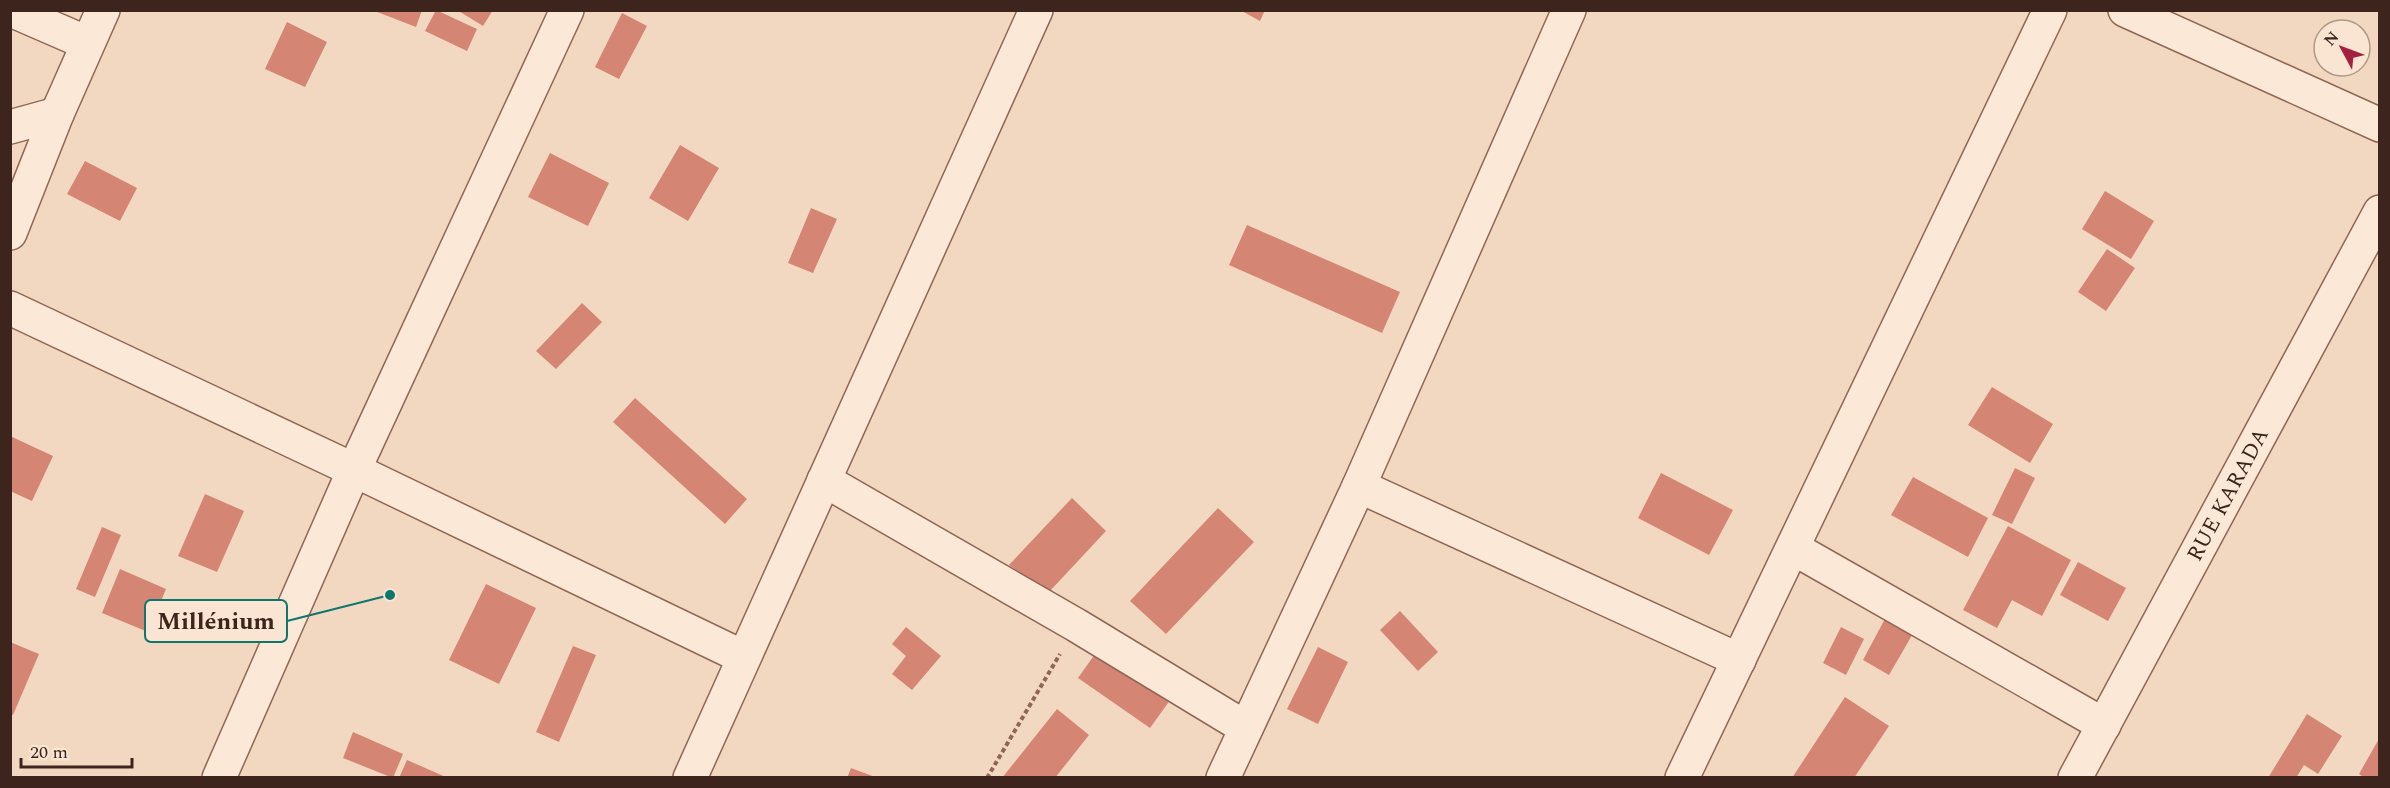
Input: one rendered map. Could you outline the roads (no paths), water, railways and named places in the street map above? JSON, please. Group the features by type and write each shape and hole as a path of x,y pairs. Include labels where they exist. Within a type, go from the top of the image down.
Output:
{"street":[{"path":"11,10 87,43"},
{"path":"10,233 57,114 103,10"},
{"path":"219,777 354,470 567,10"},
{"path":"690,777 1036,10"},
{"path":"1235,773 1246,728 1359,486 1569,10"},
{"path":"1682,777 2050,10"},
{"path":"2125,10 2379,125"},
{"path":"10,127 57,114"},
{"name":"RUE KARADA","path":"2075,777 2379,212"},
{"path":"10,308 743,657"},
{"path":"824,480 1077,625 1246,728"},
{"path":"1359,486 1739,660"},
{"path":"1793,548 2104,725"}],"place":[{"name":"Millénium","path":"390,595"}]}
